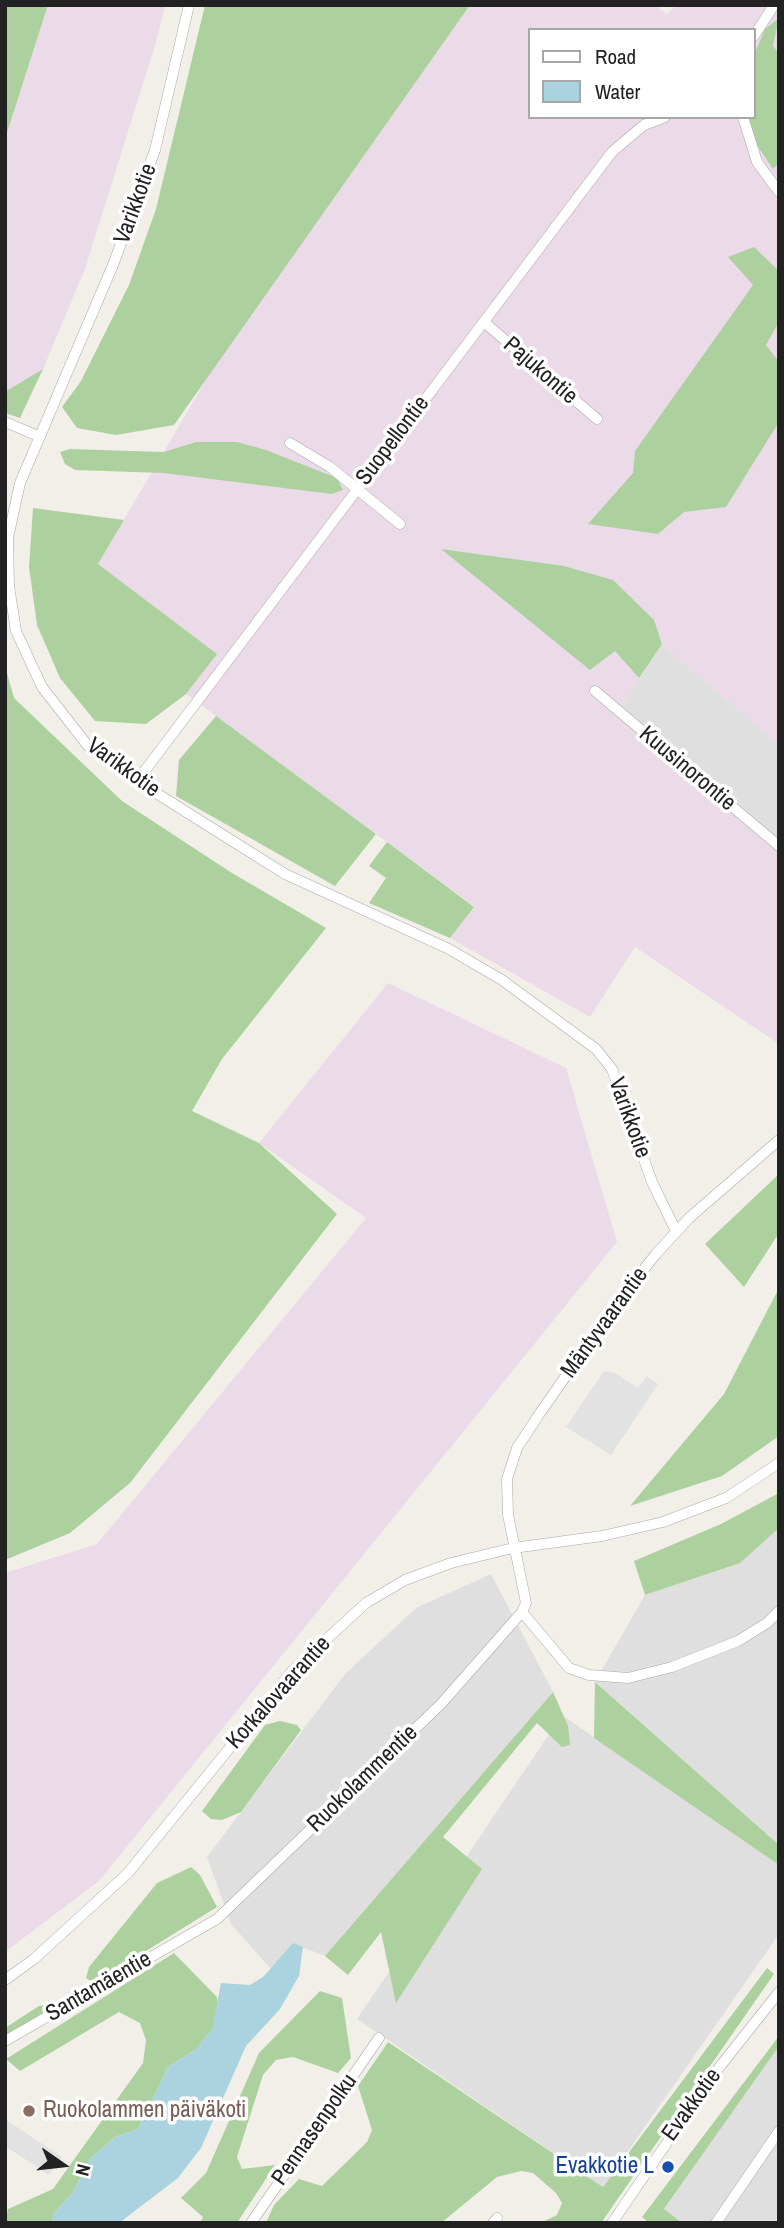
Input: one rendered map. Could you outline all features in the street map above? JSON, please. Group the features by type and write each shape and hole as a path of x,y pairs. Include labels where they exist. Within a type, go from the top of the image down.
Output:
{"street":[{"name":"Varikkotie","path":"190,5 155,150 108,277 20,482 8,538 9,586 16,631 42,687 88,746 137,781 285,874 449,949 492,973 596,1049 612,1069 652,1182 676,1231"},
{"path":"756,33 774,5"},
{"name":"Suopellontie","path":"137,781 612,152 644,125 660,119"},
{"path":"744,119 757,162 779,192"},
{"name":"Pajukontie","path":"484,322 597,419"},
{"path":"5,422 38,436"},
{"path":"290,443 357,488 400,524"},
{"name":"Kuusinorontie","path":"595,691 779,846"},
{"name":"Mäntyvaarantie","path":"522,1612 526,1603 522,1574 513,1548 507,1479 517,1448 617,1303 676,1231 779,1140"},
{"name":"Korkalovaarantie","path":"5,1980 44,1951 128,1873 293,1670 366,1603 405,1580 513,1548 602,1536 663,1522 726,1498 779,1464"},
{"path":"522,1612 569,1668 589,1675 628,1678 672,1667 738,1641 779,1611"},
{"name":"Ruokolammentie","path":"192,1933 217,1919 441,1704 522,1612"},
{"name":"Santamäentie","path":"5,2040 192,1933"},
{"name":"Evakkotie","path":"612,2223 714,2074 779,1992"},
{"name":"Pennasenpolku","path":"251,2223 379,2038"},
{"path":"716,2223 779,2131"}],"shaded area":[{"path":"48,5 165,5 156,42 85,269 43,369 5,392 5,139"},
{"path":"470,5 655,5 667,14 676,5 779,5 779,744 662,644 618,711 779,848 779,1044 635,947 590,1017 450,938 474,906 186,694 216,654 98,564 302,216"},
{"path":"662,644 779,744 779,848 618,711"},
{"path":"388,983 566,1068 617,1242 99,1881 5,1952 5,1573 97,1544 366,1218 259,1143"},
{"path":"604,1371 615,1373 638,1388 647,1376 658,1384 611,1455 566,1427"},
{"path":"779,1528 779,1845 595,1682 645,1595 739,1563"},
{"path":"491,1574 553,1692 325,1956 294,1944 271,1969 231,1924 207,1857 345,1674 416,1608"},
{"path":"562,1715 779,1865 779,1934 603,2187 357,2019"},
{"path":"776,2046 779,2046 779,2215 774,2223 682,2223 664,2210"},
{"path":"5,2119 62,2157 49,2175 5,2146"}],"green space":[{"path":"5,5 48,5 5,139"},
{"path":"205,5 470,5 174,425 116,435 77,428 62,407 81,381 129,285 156,209"},
{"path":"779,18 773,46 779,53 779,163 773,169 757,145 749,119 756,119 756,50 765,29"},
{"path":"754,247 779,271 779,322 766,345 779,362 779,422 726,507 684,512 658,534 588,524 633,473 635,451 753,285 728,257"},
{"path":"43,369 20,418 5,413 5,392"},
{"path":"196,442 237,442 266,450 337,478 343,490 332,494 163,473 75,470 65,464 60,452 70,449 164,452"},
{"path":"33,508 124,520 98,564 217,654 186,694 146,724 95,721 60,678 37,625 29,567"},
{"path":"441,549 564,566 613,580 654,620 662,644 639,678 615,651 590,670"},
{"path":"5,666 14,698 122,801 232,873 326,928 222,1059 192,1111 259,1143 337,1214 130,1483 70,1533 5,1560"},
{"path":"216,716 376,834 335,886 176,796 179,760"},
{"path":"387,842 474,907 450,938 369,903 386,878 369,866"},
{"path":"779,1174 779,1233 744,1287 705,1244"},
{"path":"779,1288 779,1436 722,1476 630,1506 724,1394"},
{"path":"779,1493 779,1528 740,1563 645,1595 634,1561 721,1524"},
{"path":"595,1682 779,1845 779,1865 594,1738"},
{"path":"553,1692 568,1726 570,1745 562,1747 537,1723 443,1837 482,1869 396,2003 381,1932 348,1975 325,1956"},
{"path":"280,1721 297,1725 301,1730 241,1812 222,1820 211,1819 202,1811 265,1725"},
{"path":"191,1867 200,1875 217,1907 104,1977 91,1981 86,1978 89,1967 157,1883"},
{"path":"174,1953 217,1997 218,2013 212,2030 195,2050 168,2067 138,2129 115,2137 90,2159 73,2192 54,2214 51,2223 5,2223 8,2209 53,2189 143,2063 146,2040 140,2023 119,2012 20,2071 6,2059"},
{"path":"767,1968 774,1974 601,2223 540,2223 557,2215 562,2203 556,2193 533,2173 521,2171 497,2177 441,2223 266,2223 274,2205 299,2179 322,2186 367,2142 372,2130 358,2086 388,2042 603,2187"},
{"path":"320,1991 342,1998 351,2058 338,2073 293,2057 276,2060 263,2075 237,2157 242,2169 275,2165 237,2223 200,2223 203,2217 181,2198 206,2173 259,2053"},
{"path":"51,2004 50,2008 5,2037 5,2028 39,2006"},
{"path":"779,2036 779,2046 664,2209 682,2223 649,2223 642,2217"}],"water":[{"path":"293,1943 303,1947 299,1976 280,2009 246,2046 201,2148 178,2178 119,2223 51,2223 54,2214 73,2192 90,2159 115,2137 138,2129 168,2067 195,2050 212,2030 221,1983 250,1985 263,1977"}],"place":[{"name":"Ruokolammen päiväkoti","path":"29,2111"},
{"name":"Evakkotie L","path":"668,2167"}]}
